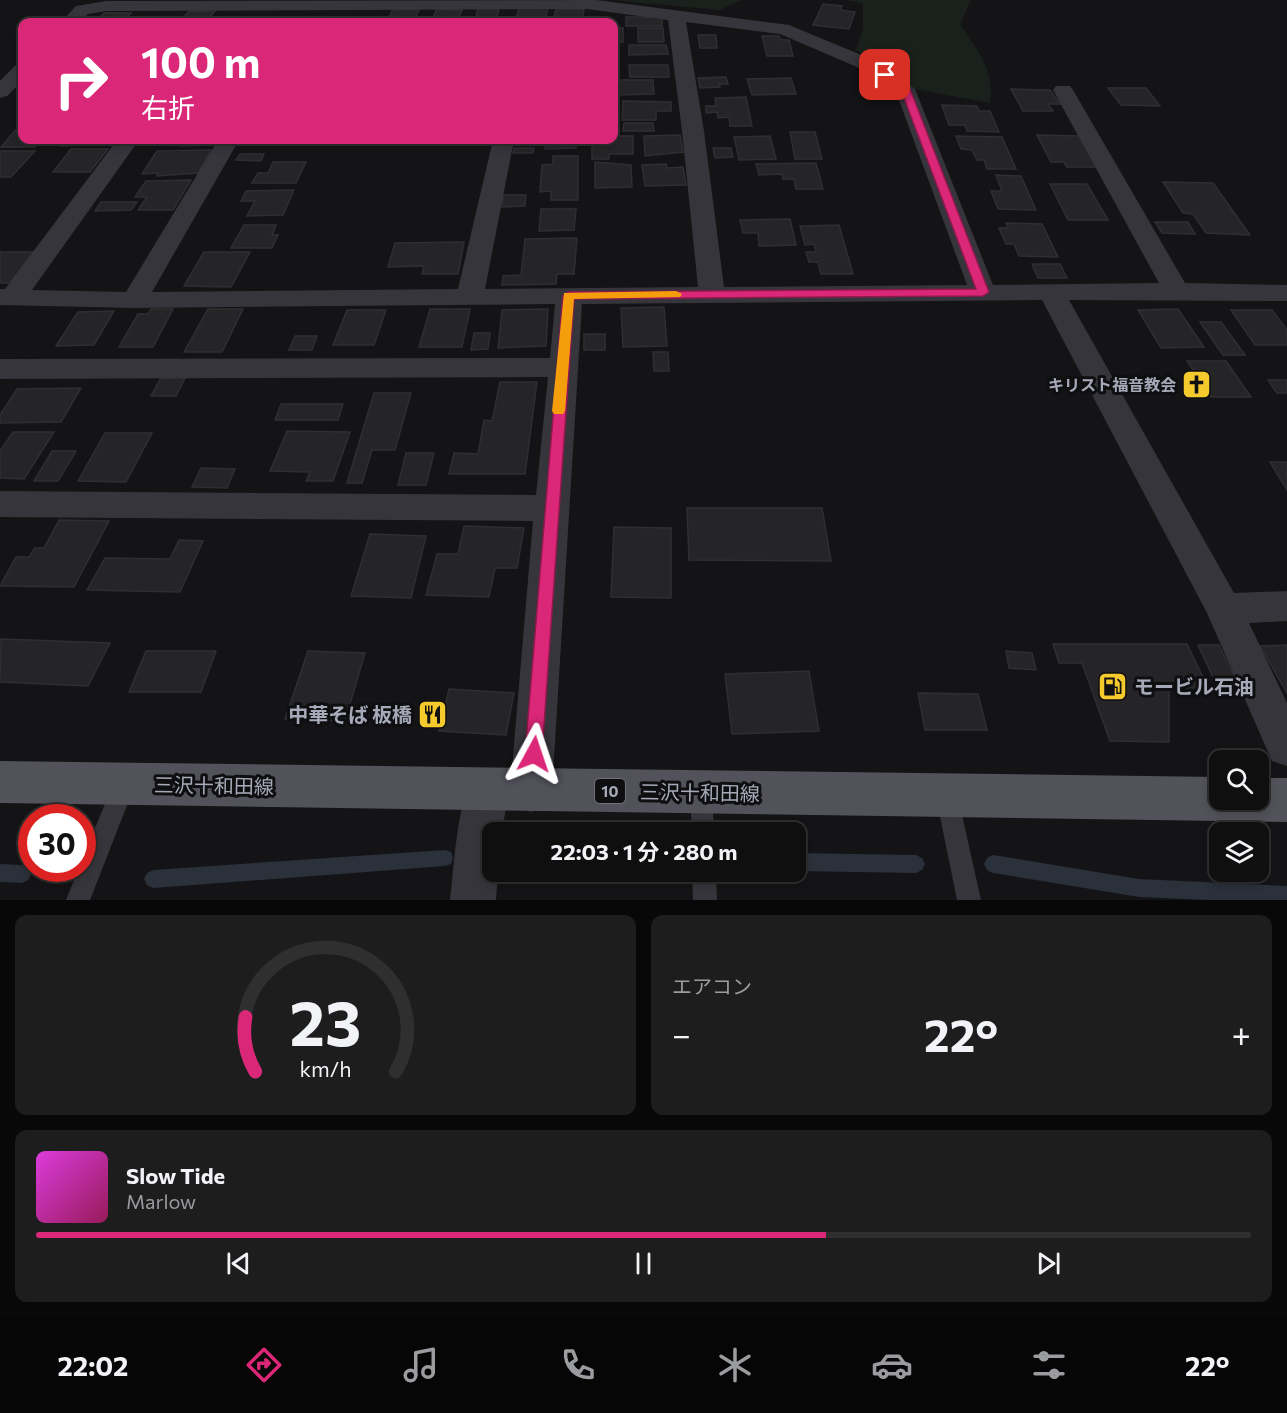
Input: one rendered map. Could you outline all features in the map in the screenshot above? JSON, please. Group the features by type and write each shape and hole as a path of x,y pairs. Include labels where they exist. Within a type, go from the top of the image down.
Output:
{"main road":[{"name":"三沢十和田線","path":"0,782 488,789 531,791 702,812 947,796 1209,799"},
{"path":"1269,800 1287,800"}],"street":[{"path":"74,18 82,10 94,7 587,4 793,32 897,81 905,89 983,292"},
{"path":"216,18 225,6"},
{"path":"300,18 307,6"},
{"path":"676,15 693,131 712,294"},
{"path":"0,92 18,74"},
{"path":"1063,90 1176,291"},
{"path":"7,297 125,144"},
{"path":"134,300 226,144"},
{"path":"470,297 502,144"},
{"path":"7,297 134,300 983,292 1287,293"},
{"path":"1051,292 1224,609 1287,747"},
{"path":"531,791 568,296"},
{"path":"0,369 562,367"},
{"path":"0,504 551,508"},
{"path":"1224,609 1287,606"},
{"path":"473,900 480,832 488,789"}],"lane":[{"path":"78,900 124,784"},
{"path":"947,796 969,900"},
{"path":"704,882 705,900"}],"shaded area":[{"path":"611,0 741,0 720,10"},
{"path":"845,0 971,0 960,24 987,71 991,91 990,103 915,89 856,50 863,29 863,3"}],"building":[{"path":"823,4 842,6 840,10 855,12 849,29 813,25"},
{"path":"548,7 546,18 516,18 519,8"},
{"path":"478,8 499,8 497,18 476,18"},
{"path":"393,9 419,9 416,18 389,18"},
{"path":"437,9 462,10 459,18 433,18"},
{"path":"556,9 584,9 583,18 554,18"},
{"path":"189,11 215,11 209,18 183,18"},
{"path":"104,13 131,13 126,18 99,18"},
{"path":"626,17 662,17 662,26 626,26"},
{"path":"618,28 623,28 623,42 618,42"},
{"path":"638,28 663,28 664,42 638,42"},
{"path":"698,35 716,35 717,48 700,48"},
{"path":"762,36 779,36 781,40 789,40 793,56 767,56"},
{"path":"629,45 666,45 668,54 629,55"},
{"path":"629,65 668,65 669,77 630,77"},
{"path":"726,77 728,84 719,84 720,87 700,88 698,78"},
{"path":"791,78 796,94 752,95 747,79"},
{"path":"618,80 653,80 654,94 618,95"},
{"path":"1108,88 1146,88 1160,106 1121,105"},
{"path":"1011,89 1050,90 1060,104 1048,104 1053,111 1023,111"},
{"path":"746,97 752,126 730,126 729,117 718,118 717,112 706,113 706,106 716,106 715,98"},
{"path":"623,101 671,102 671,111 656,111 656,120 622,120"},
{"path":"942,105 977,106 979,111 990,111 999,132 967,131 965,125 949,125"},
{"path":"624,123 653,123 654,131 623,131"},
{"path":"18,128 18,144 38,144 35,147 1,147"},
{"path":"790,132 815,132 822,159 795,159"},
{"path":"680,135 683,152 645,156 644,136"},
{"path":"1037,135 1080,136 1098,167 1067,167 1064,162 1051,162"},
{"path":"618,136 633,136 633,154 609,154 609,159 592,159 592,144 618,144"},
{"path":"770,136 776,159 739,160 734,137"},
{"path":"956,136 1002,137 1016,169 987,169 984,160 977,160 972,150 961,149"},
{"path":"63,144 111,144 61,146"},
{"path":"181,144 215,144 214,145 180,146"},
{"path":"576,144 576,148 545,149 545,145 531,145"},
{"path":"514,148 534,148 533,153 513,153"},
{"path":"713,148 731,148 733,157 715,158"},
{"path":"71,149 108,149 90,172 53,172"},
{"path":"211,150 198,173 157,176 158,173 142,174 157,151"},
{"path":"0,151 35,151 11,177 0,177"},
{"path":"240,154 264,154 261,161 236,160"},
{"path":"553,156 578,156 578,200 551,200 551,191 540,192 542,165 553,164"},
{"path":"273,162 306,162 296,183 252,183 258,173 268,173"},
{"path":"595,162 631,165 632,187 595,188"},
{"path":"816,163 823,189 796,189 794,179 783,179 782,174 759,175 756,164"},
{"path":"666,164 667,168 683,167 686,185 645,186 642,165"},
{"path":"996,175 1021,176 1036,210 998,209 991,191 1002,191"},
{"path":"191,180 173,210 138,210 147,197 135,197 146,181"},
{"path":"1163,182 1213,183 1250,235 1206,233 1193,214 1183,213"},
{"path":"1050,184 1087,184 1108,220 1068,220"},
{"path":"294,190 283,215 247,216 255,201 241,201 246,191"},
{"path":"503,195 526,195 525,206 502,207"},
{"path":"101,202 137,202 131,210 95,211"},
{"path":"541,209 576,209 574,230 539,231"},
{"path":"790,219 796,245 759,246 758,233 743,233 740,220"},
{"path":"1155,222 1188,222 1195,234 1162,233"},
{"path":"1006,223 1042,224 1058,257 1019,256 1014,244 1006,244 999,228 1008,228"},
{"path":"244,225 276,225 272,235 278,235 272,248 231,248"},
{"path":"839,225 853,274 821,274 818,262 809,262 806,252 816,252 814,244 805,245 800,226"},
{"path":"577,238 574,274 557,274 556,284 502,285 503,276 521,275 525,239"},
{"path":"464,242 458,274 422,274 424,266 388,267 395,243"},
{"path":"0,252 34,252 10,283 0,283"},
{"path":"204,252 250,252 231,287 184,286"},
{"path":"1032,264 1060,264 1067,278 1038,278"},
{"path":"664,307 667,346 623,347 621,308"},
{"path":"151,309 173,309 153,347 119,347 138,314 148,314"},
{"path":"208,309 243,309 222,352 184,352"},
{"path":"430,309 470,309 462,347 419,347"},
{"path":"548,309 546,346 498,348 502,310"},
{"path":"1178,309 1204,347 1161,348 1138,310"},
{"path":"347,310 386,310 374,345 333,345"},
{"path":"1231,310 1272,310 1287,330 1287,345 1255,345"},
{"path":"114,311 94,345 56,346 78,312"},
{"path":"1200,322 1221,322 1245,355 1223,355"},
{"path":"474,333 490,333 488,349 471,350"},
{"path":"584,334 605,334 605,350 584,350"},
{"path":"295,336 317,336 312,350 289,350"},
{"path":"653,352 668,352 669,371 654,371"},
{"path":"1187,361 1226,361 1251,397 1211,397"},
{"path":"161,378 185,378 176,396 151,396"},
{"path":"1268,380 1287,380 1287,393 1277,393"},
{"path":"500,382 537,382 525,474 449,474 454,453 478,454 484,420 492,421"},
{"path":"81,388 61,422 0,423 0,415 17,389"},
{"path":"374,393 411,393 395,450 372,450 362,483 347,483"},
{"path":"281,404 343,404 338,420 275,420"},
{"path":"287,431 350,432 333,481 306,481 310,472 270,471"},
{"path":"13,432 54,432 24,479 0,478 0,451"},
{"path":"105,433 152,433 126,482 78,481"},
{"path":"52,451 76,451 58,481 34,481"},
{"path":"406,453 434,453 426,485 398,485"},
{"path":"1270,462 1287,462 1287,490"},
{"path":"201,468 235,469 227,488 192,487"},
{"path":"687,508 822,508 831,561 689,560"},
{"path":"59,520 109,521 74,587 0,586 16,557 29,557 35,548 44,548"},
{"path":"464,526 524,528 517,568 495,568 489,597 426,595 437,554 458,554"},
{"path":"614,527 671,528 671,598 611,597"},
{"path":"370,534 426,536 411,598 351,596"},
{"path":"179,540 203,541 180,592 87,590 105,558 170,559"},
{"path":"1,639 110,643 88,686 0,682"},
{"path":"1053,644 1187,644 1208,688 1169,688 1169,742 1110,741 1082,663 1059,663"},
{"path":"1198,645 1219,645 1234,676 1213,677"},
{"path":"1287,645 1287,693 1260,646"},
{"path":"146,651 216,651 201,692 129,692"},
{"path":"308,651 365,653 345,721 285,719"},
{"path":"1006,651 1032,653 1036,670 1009,668"},
{"path":"809,671 819,731 732,734 725,674"},
{"path":"449,689 514,693 506,735 439,731"},
{"path":"918,693 978,694 987,730 925,730"}],"waterway":[{"path":"153,879 445,858"},
{"path":"806,862 916,864"},
{"path":"993,864 1139,888 1287,895"},
{"path":"0,873 18,874"}],"slow traffic":[{"path":"558,411 568,296 676,294"}],"place":[{"name":"キリスト福音教会","path":"1197,384"},
{"name":"モービル石油","path":"1113,686"},
{"name":"中華そば 板橋","path":"433,714"}],"route":[{"path":"534,754 542,663 552,485 568,296 983,292 905,89 897,81 885,75"}]}
